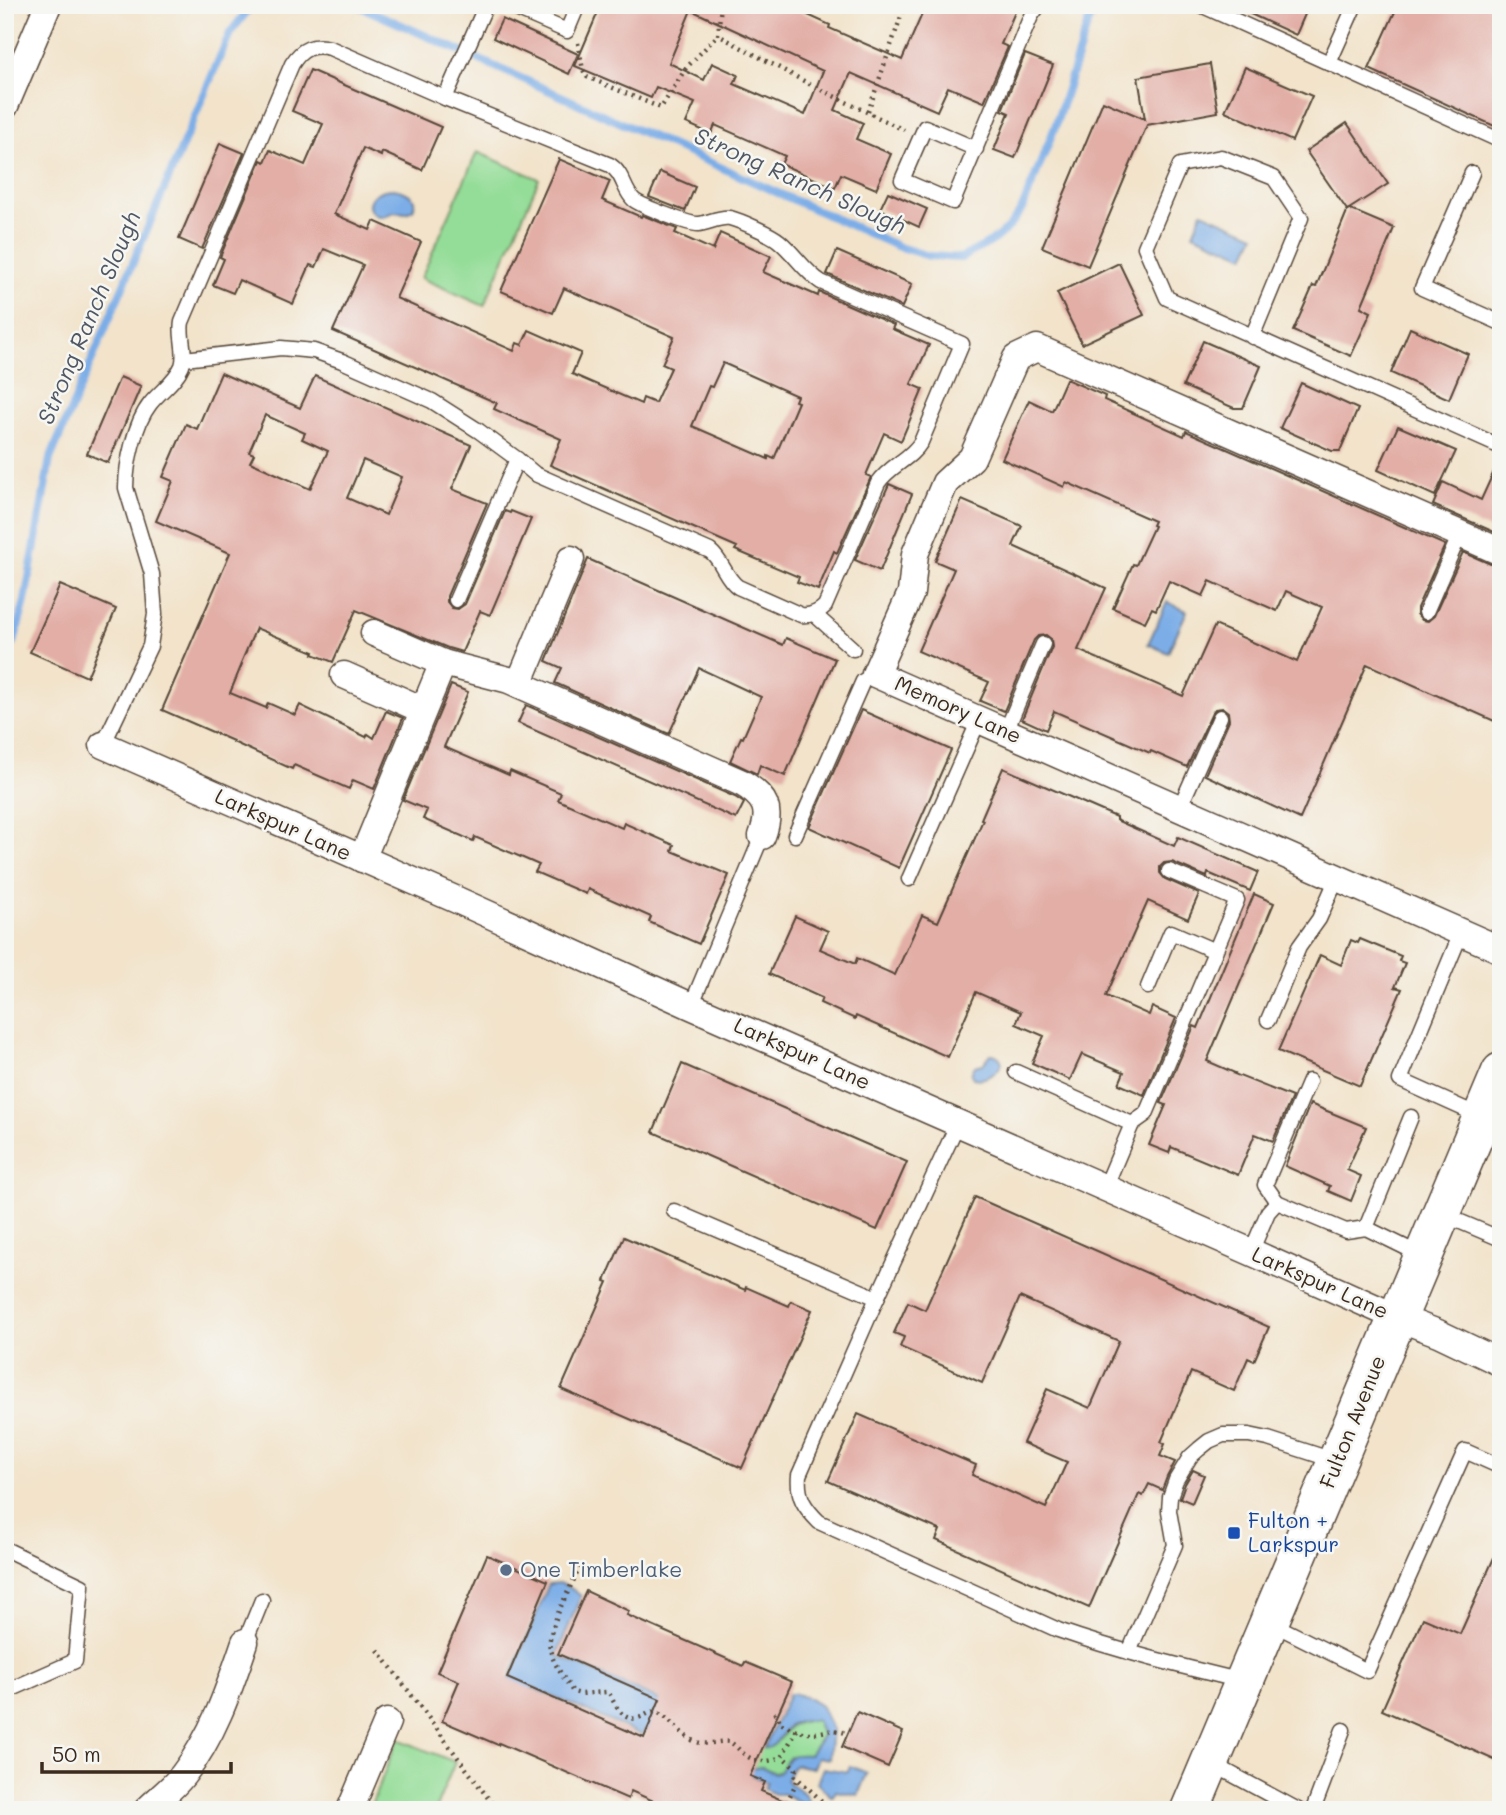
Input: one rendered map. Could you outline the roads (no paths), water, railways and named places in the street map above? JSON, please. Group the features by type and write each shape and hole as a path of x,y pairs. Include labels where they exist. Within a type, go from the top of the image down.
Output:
{"main road":[{"name":"Fulton Avenue","path":"1189,1810 1396,1317 1495,1091"}],"street":[{"path":"5,106 48,5"},
{"name":"Memory Lane","path":"1501,552 1037,348 1016,358 972,457 945,483 915,554 911,593 875,674 1501,950"},
{"path":"519,684 571,559"},
{"path":"374,633 443,663 498,676 519,684 751,788 760,795 765,804 767,822 762,836"},
{"path":"362,859 443,663"},
{"path":"344,675 423,710"},
{"name":"Larkspur Lane","path":"103,746 470,905 691,1006 1501,1363"},
{"path":"148,1810 182,1777 204,1745 221,1712 246,1640"},
{"path":"350,1810 387,1722"}],"lane":[{"path":"445,98 486,5"},
{"path":"507,5 567,31 578,5"},
{"path":"976,149 925,127 902,180 953,202 976,149 1031,16 1039,5"},
{"path":"1201,5 1501,141"},
{"path":"1329,63 1355,5"},
{"path":"103,746 150,646 155,614 152,574 126,488 127,463 131,448 147,409 174,379 182,365 182,322 292,64 301,51 314,46 330,48 611,165 619,172 633,199 689,224 730,218 772,236 809,274 821,282 962,344 919,446 878,483 825,606 821,611 808,615 794,613 738,587 710,551 535,474 479,430 432,401 342,361 314,351 281,348 184,359"},
{"path":"1252,337 1301,218 1274,178 1220,157 1180,165 1145,247 1167,298 1252,337 1501,447"},
{"path":"1472,173 1422,288 1501,323"},
{"path":"456,600 517,459"},
{"path":"1426,612 1460,534"},
{"path":"814,614 853,649"},
{"path":"1006,731 1043,644"},
{"path":"795,835 863,681 875,674"},
{"path":"1180,807 1220,717"},
{"path":"909,879 979,720"},
{"path":"691,1006 762,836"},
{"path":"1105,1188 1132,1124 1146,1114 1237,900 1170,871"},
{"path":"1268,1020 1299,947 1319,919 1337,878"},
{"path":"1148,987 1171,932 1215,951"},
{"path":"1461,933 1400,1080 1495,1091"},
{"path":"1016,1073 1132,1124"},
{"path":"1309,1081 1265,1185 1277,1202 1346,1231 1366,1228 1423,1256"},
{"path":"1366,1228 1411,1117"},
{"path":"957,1123 799,1475 798,1489 807,1510 819,1521 1058,1630 1244,1682"},
{"path":"1251,1252 1268,1212 1277,1202"},
{"path":"674,1211 877,1298"},
{"path":"1441,1214 1501,1239"},
{"path":"1129,1652 1175,1545 1170,1526 1170,1497 1182,1468 1199,1449 1223,1435 1235,1433 1268,1439 1337,1462"},
{"path":"1269,1622 1367,1671 1465,1451 1501,1467"},
{"path":"5,1549 82,1586 75,1661 5,1692"},
{"path":"246,1640 262,1600"},
{"path":"1313,1810 1343,1730"},
{"path":"1210,1762 1298,1810"}],"water":[{"path":"394,189 413,198 413,210 406,213 394,212 383,217 373,213 369,207 372,197 382,191"},
{"path":"1202,212 1255,235 1245,256 1193,234"},
{"path":"1167,602 1187,611 1168,653 1148,644"},
{"path":"991,1054 998,1056 1002,1062 997,1070 986,1077 973,1078 975,1066 983,1064"},
{"path":"560,1583 581,1596 558,1656 765,1746 789,1694 806,1697 822,1707 832,1730 829,1759 817,1757 813,1768 796,1765 787,1779 805,1795 810,1807 784,1794 775,1794 764,1789 767,1782 645,1729 642,1735 533,1688 523,1709 501,1699 549,1584","holes":["804,1721 817,1722 822,1736 809,1755 791,1756 780,1771 775,1773 762,1767 750,1769 761,1748 773,1745 787,1728"]},
{"path":"850,1766 867,1773 858,1795 836,1791 832,1797 817,1783 823,1768 848,1772"}],"waterway":[{"name":"Strong Ranch Slough","path":"5,661 15,638 25,601 50,459 230,33 252,5"},
{"name":"Strong Ranch Slough","path":"357,5 899,247 929,256 961,258 991,242 1009,227 1022,209 1055,127 1096,5"}],"place":[{"name":"Fulton + Larkspur","path":"1234,1533"},
{"name":"One Timberlake","path":"506,1570"}]}
